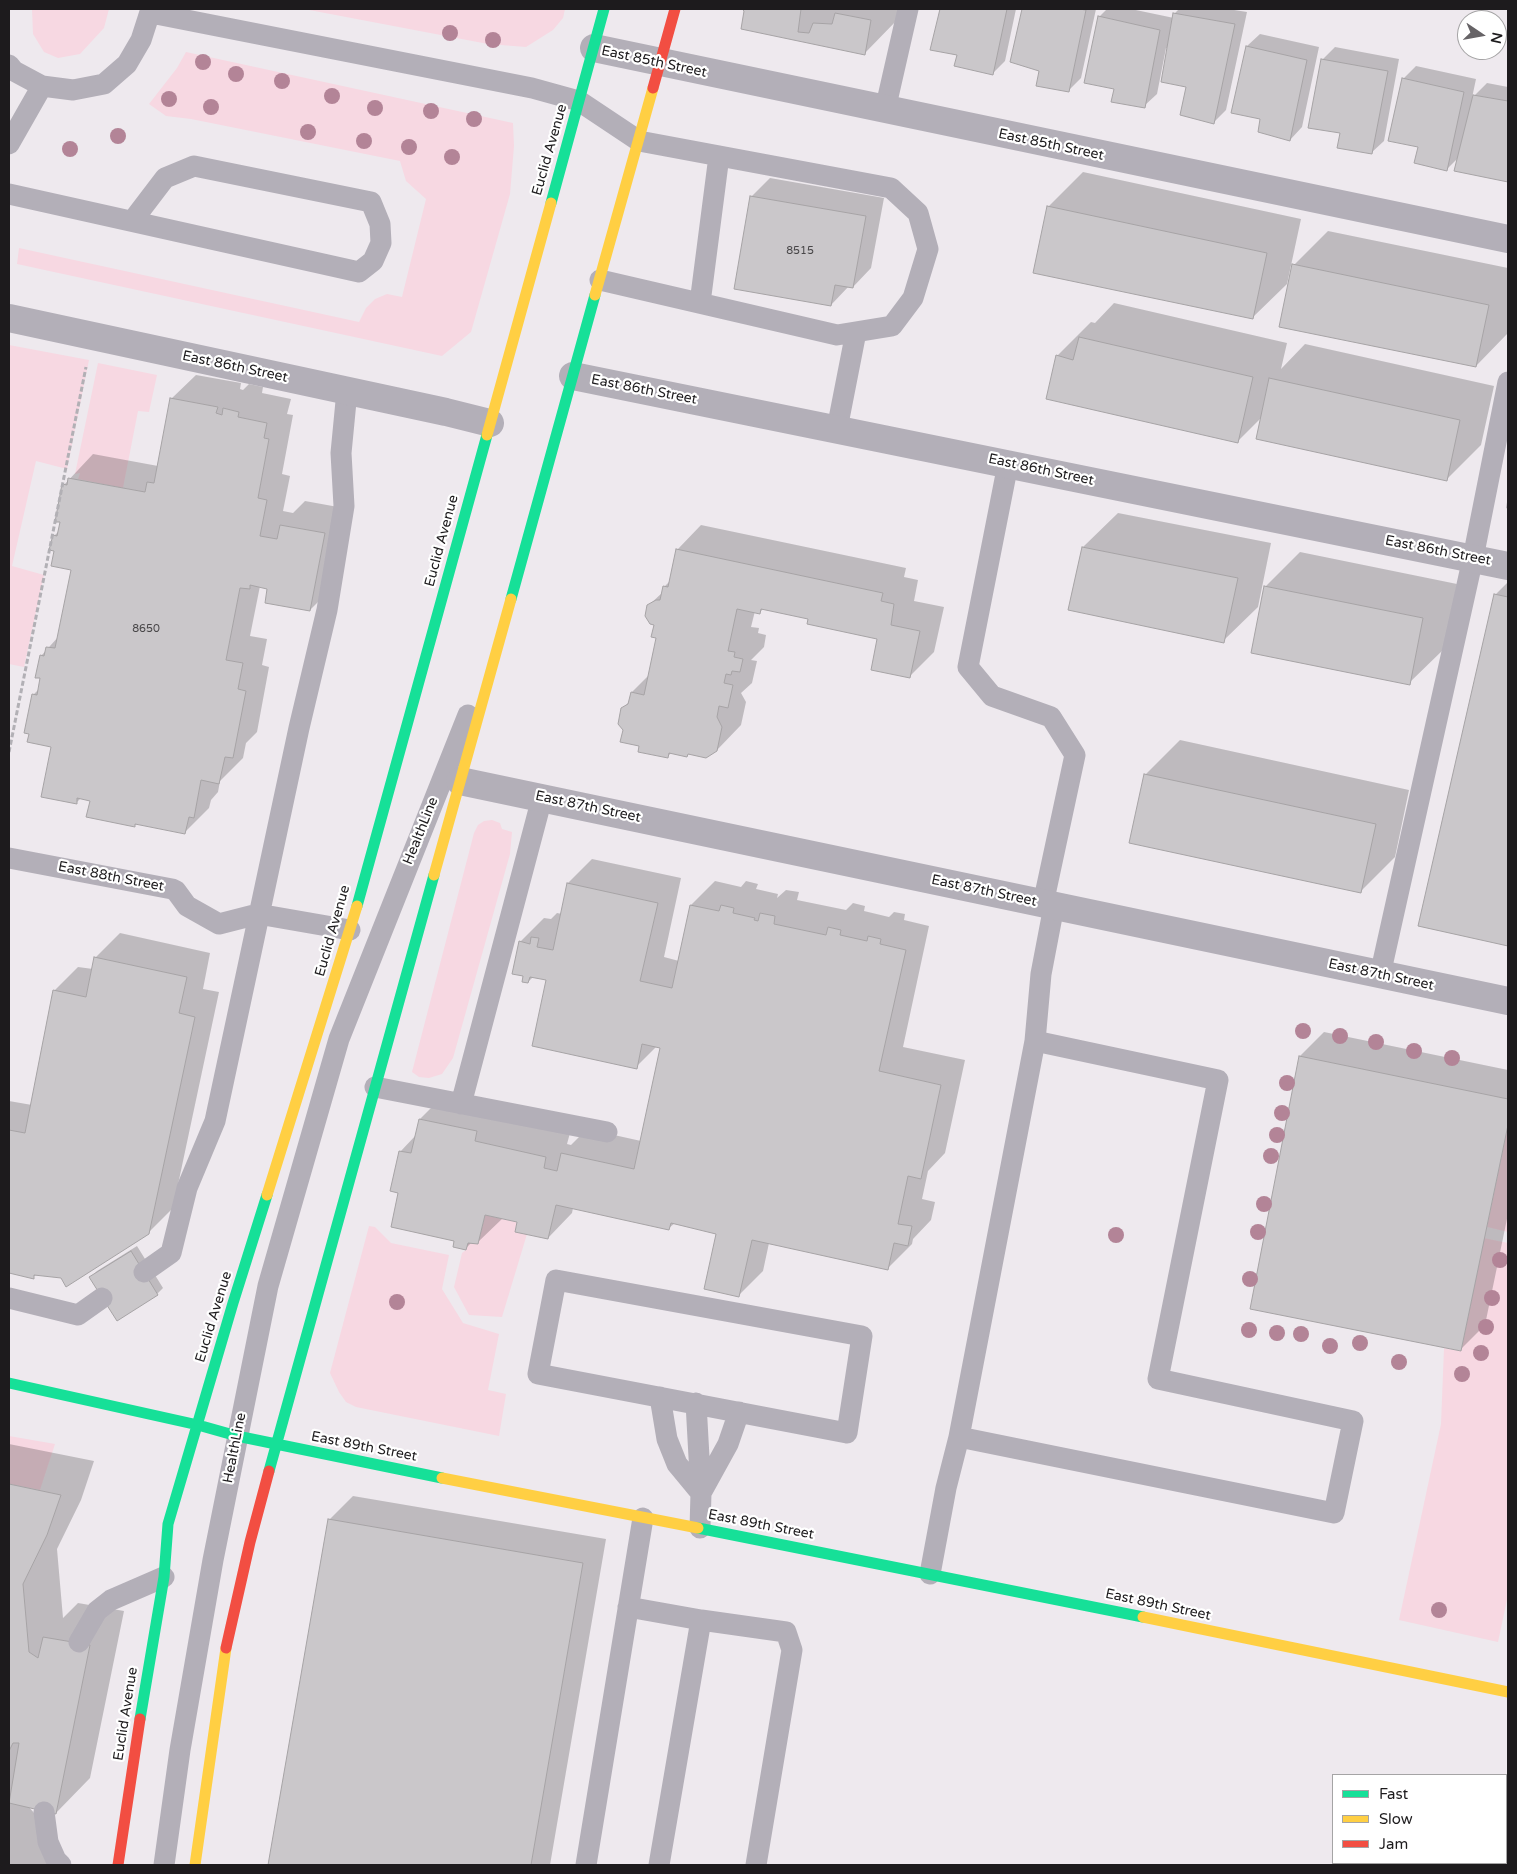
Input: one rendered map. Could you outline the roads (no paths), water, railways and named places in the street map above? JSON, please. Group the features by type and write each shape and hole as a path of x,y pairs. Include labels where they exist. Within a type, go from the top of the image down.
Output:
{"main road":[{"name":"Euclid Avenue","path":"118,1865 164,1576 168,1524 233,1303 350,930 604,9"},
{"path":"195,1865 223,1664 250,1542 676,9"},
{"name":"East 89th Street","path":"9,1384 198,1425 237,1436 930,1574 1508,1692"}],"street":[{"name":"East 85th Street","path":"594,48 1508,239"},
{"name":"East 86th Street","path":"9,318 446,412 490,424"},
{"name":"East 86th Street","path":"573,376 1508,566"},
{"name":"East 87th Street","path":"460,781 1380,975 1508,1000"}],"lane":[{"path":"885,110 908,9"},
{"path":"9,65 14,71 42,86 73,90 104,84 127,64 141,40 151,11 532,88 580,101 639,141 892,188 918,213 928,248 913,298 892,326 836,335 600,280"},
{"path":"9,144 42,86"},
{"path":"700,303 718,156"},
{"path":"9,194 133,220 358,272 373,261 381,243 380,224 371,202 194,166 165,178 133,220"},
{"path":"837,429 856,332"},
{"path":"1380,975 1473,558 1508,382"},
{"path":"144,1272 171,1253 187,1188 215,1121 258,914 327,610 344,506 341,453 347,391"},
{"path":"930,1574 946,1488 959,1437 1035,1041 1048,905 1075,755 1051,717 992,696 968,667 1008,464"},
{"name":"HealthLine","path":"164,1865 184,1731 213,1560 268,1286 339,1039 504,624"},
{"path":"461,1104 542,798"},
{"name":"East 88th Street","path":"9,858 172,889 176,891 188,906 219,924 258,914 350,930"},
{"name":"HealthLine","path":"334,979 339,1039"},
{"path":"959,1437 1334,1513 1353,1422 1158,1379 1218,1080 1035,1041"},
{"path":"375,1087 607,1132"},
{"path":"556,1280 862,1336 846,1432 696,1403 538,1374 556,1280"},
{"path":"9,1298 78,1315 102,1298"},
{"path":"660,1396 667,1440 677,1464 701,1493"},
{"path":"696,1403 701,1493 700,1528"},
{"path":"701,1493 728,1444 739,1412"},
{"path":"586,1865 643,1518"},
{"path":"79,1642 97,1611 111,1600 164,1576"},
{"path":"628,1608 786,1632 792,1650 756,1865"},
{"path":"659,1865 701,1620"},
{"path":"44,1812 48,1842 56,1860 61,1865"}]}
